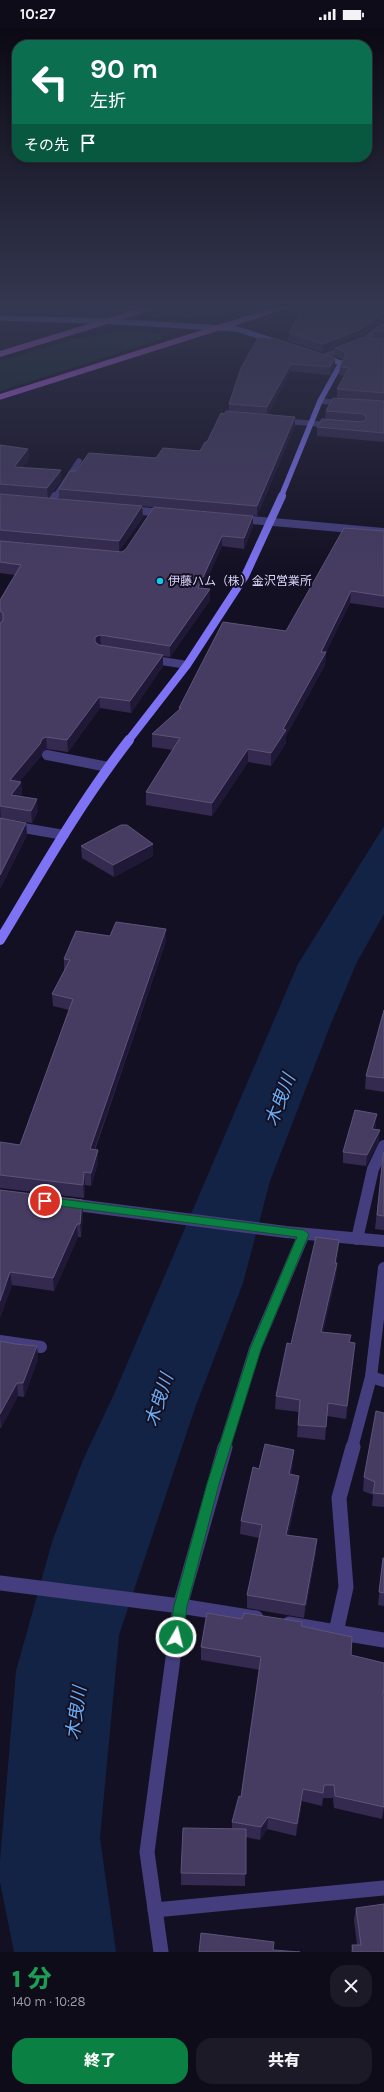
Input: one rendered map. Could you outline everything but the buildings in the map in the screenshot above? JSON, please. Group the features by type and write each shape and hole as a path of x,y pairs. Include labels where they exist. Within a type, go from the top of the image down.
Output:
{"street":[{"path":"0,940 4,929 108,766 186,665 244,576 271,522 323,395"},
{"path":"320,401 348,403"},
{"path":"279,420 340,425"},
{"path":"58,504 47,503 79,461"},
{"path":"121,510 150,515 168,514"},
{"path":"231,519 384,532"},
{"path":"139,658 186,665"},
{"path":"47,755 108,766"},
{"path":"0,824 64,835"},
{"path":"357,1239 373,1169 384,1146"},
{"path":"54,1202 176,1216 286,1232 384,1241"},
{"path":"161,1952 147,1852 180,1606 213,1484 255,1349 304,1234"},
{"path":"336,1632 346,1587 339,1498 378,1379 384,1268"},
{"path":"0,1341 41,1347"},
{"path":"2,1584 180,1606 384,1640"},
{"path":"155,1910 384,1888"}],"water":[{"name":"木曳川","path":"384,826 384,914 357,962 330,1026 270,1181 243,1283 195,1408 119,1635 100,1838 116,1952 14,1952 0,1882 0,1861 16,1671 52,1542 83,1460 115,1392 298,964"}],"place":[{"name":"伊藤ハム（株）金沢営業所","path":"160,581"}],"route":[{"path":"45,1201 176,1216 304,1234 255,1349 213,1484 180,1606 176,1637"}]}
